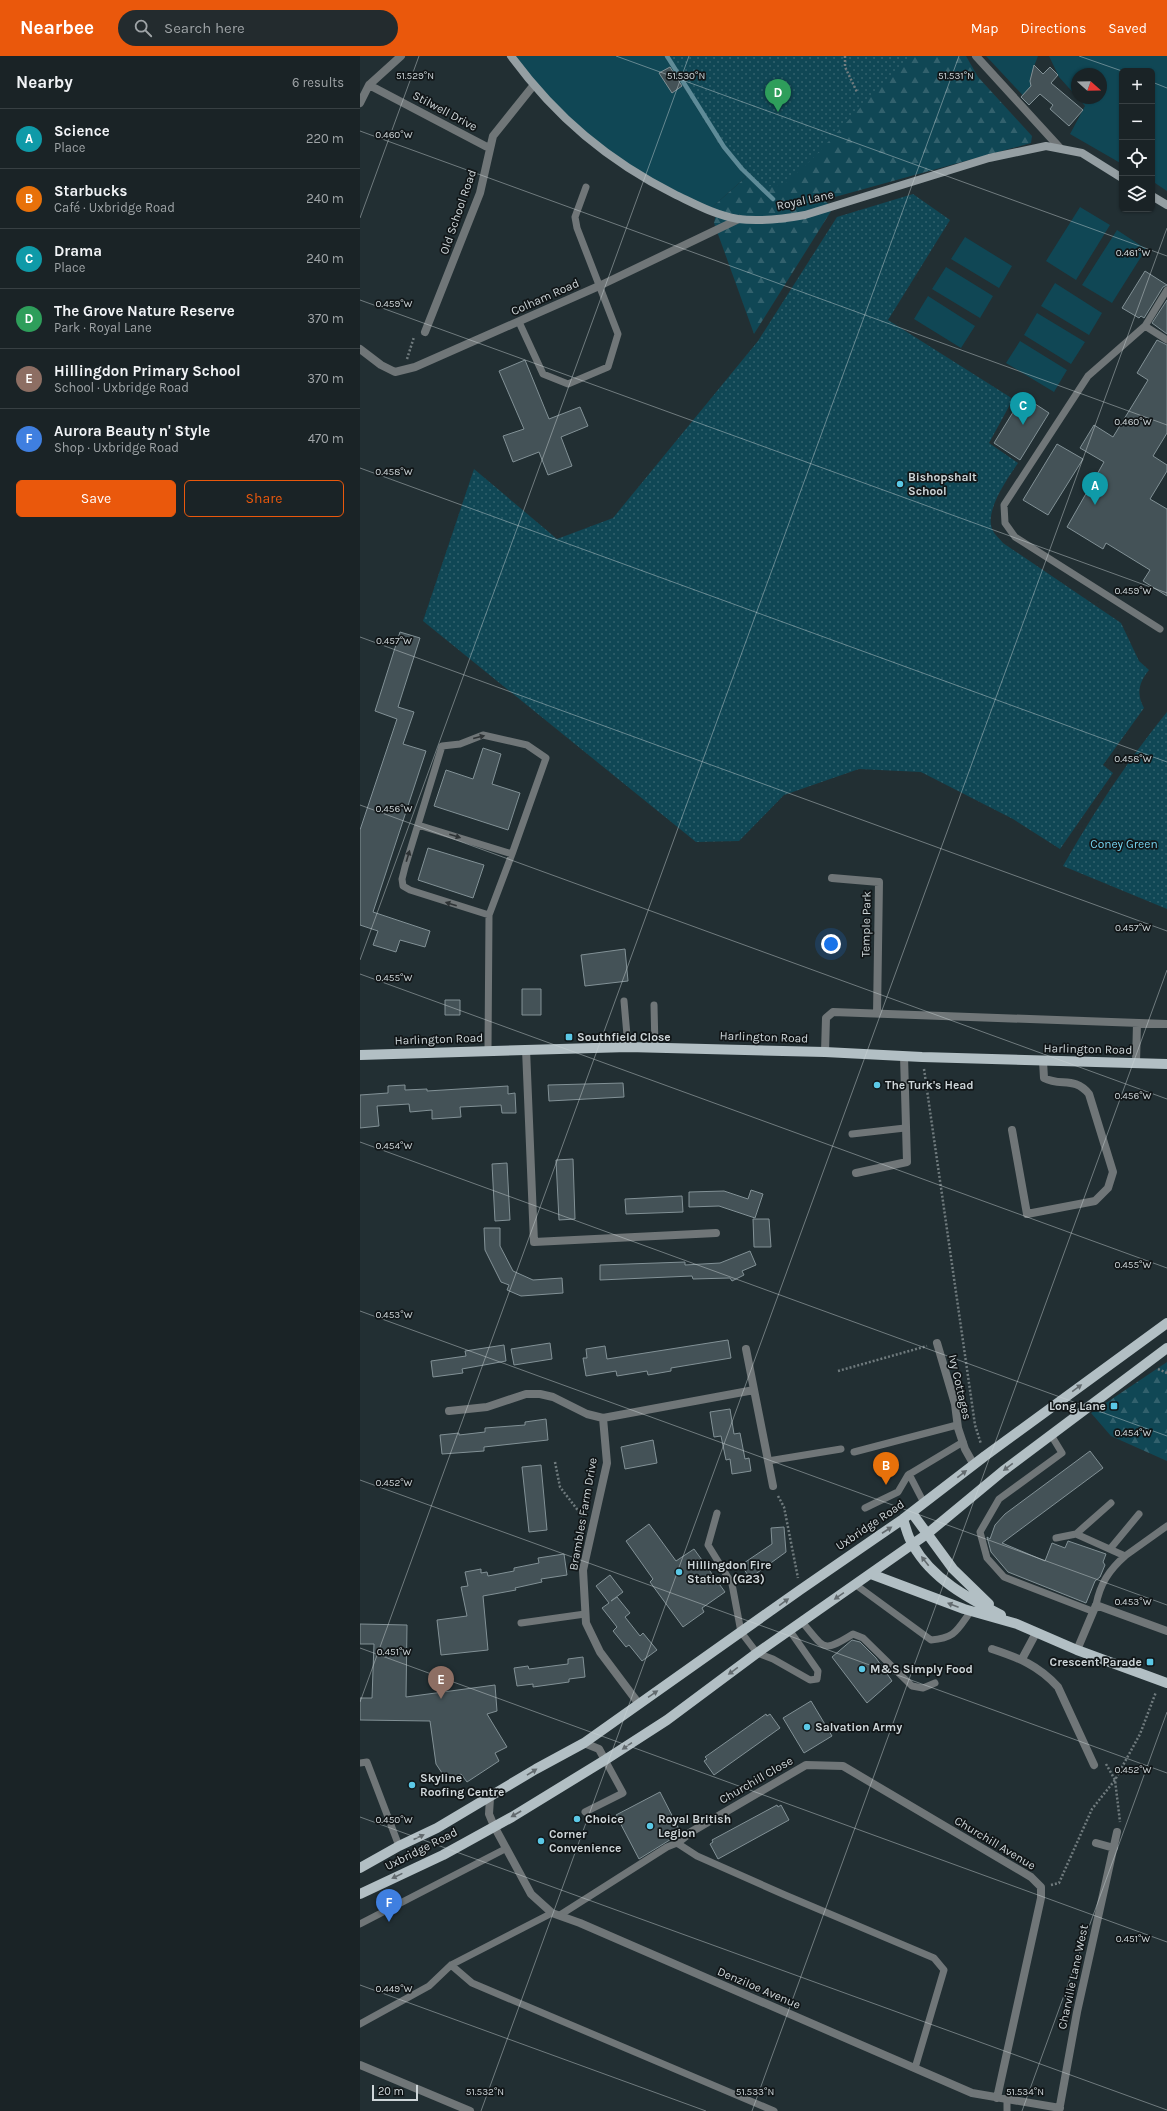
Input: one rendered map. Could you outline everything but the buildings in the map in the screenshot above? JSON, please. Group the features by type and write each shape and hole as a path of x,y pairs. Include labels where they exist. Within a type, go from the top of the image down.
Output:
{"main road":[{"name":"Harlington Road","path":"360,1055 628,1047 825,1052 922,1057 1167,1064"},
{"name":"Uxbridge Road","path":"360,1868 399,1846 437,1828 490,1798 536,1769 584,1743 800,1590 912,1513 985,1456 1167,1323"},
{"name":"Uxbridge Road","path":"360,1894 443,1855 605,1760 667,1720 757,1653 927,1534 997,1476 1167,1348"},
{"path":"912,1513 954,1569 1002,1616"},
{"path":"903,1519 912,1545 928,1566 955,1589 1017,1624 1077,1650 1164,1682"},
{"path":"871,1574 970,1611 1017,1624"}],"street":[{"path":"360,102 369,85 401,56"},
{"name":"Royal Lane","path":"511,56 533,86 568,122 609,156 652,183 708,211 740,219 782,219 805,215 989,158 1046,146 1082,153 1119,176"},
{"path":"976,56 1060,148"},
{"name":"Stilwell Drive","path":"369,85 489,148"},
{"name":"Old School Road","path":"426,332 480,193 489,148 493,136 500,125 533,86"},
{"path":"1155,198 1167,206"},
{"name":"Colham Road","path":"360,349 381,365 395,372 415,367 599,286 740,219"},
{"name":"Temple Park","path":"832,878 879,882 877,1014"},
{"path":"825,1052 826,1018 833,1012 1167,1024"},
{"path":"1136,1063 1137,1023"},
{"path":"526,1049 534,1242 716,1233"},
{"path":"856,1173 908,1162 905,1128 904,1056"},
{"path":"1012,1130 1027,1214 1095,1201 1108,1188 1112,1172 1089,1094 1079,1084 1056,1082 1044,1078 1043,1061"},
{"name":"Ivy Cottages","path":"937,1343 955,1404 957,1425 962,1442 974,1465"},
{"path":"746,1349 774,1486"},
{"path":"449,1411 487,1407 526,1394 540,1394 553,1397 587,1414 604,1418 754,1390"},
{"name":"Brambles Farm Drive","path":"604,1418 607,1463 583,1570 586,1623 600,1652 639,1704"},
{"path":"1077,1650 1094,1608 1167,1631"},
{"path":"1022,1659 1036,1632"},
{"path":"992,1649 1022,1659 1049,1677 1058,1687 1094,1765"},
{"path":"584,1743 599,1749 605,1760"},
{"name":"Churchill Avenue","path":"806,1764 843,1766 1031,1878 1041,1887 1042,1898 997,2098"},
{"name":"Churchill Close","path":"677,1843 705,1824 806,1764"},
{"path":"490,1798 489,1814 494,1826"},
{"name":"Denziloe Avenue","path":"494,1826 505,1849 531,1894 556,1914 972,2093 1007,2101 1060,2110"},
{"name":"Charville Lane West","path":"1060,2110 1077,2012 1118,1832"},
{"path":"1096,1843 1114,1848"},
{"path":"360,2065 470,2111"}],"lane":[{"path":"519,322 543,374 568,384 608,367 618,334 577,228 575,217 586,187"},
{"path":"1160,629 1016,537 1005,523 1004,505 1088,376 1145,326 1167,290"},
{"path":"1145,326 1167,340"},
{"path":"488,1050 489,915 546,758 527,745 483,735 460,744 442,746 402,878 403,886 410,890 489,915"},
{"path":"418,825 512,854"},
{"path":"624,1001 628,1047"},
{"path":"654,1005 655,1048"},
{"path":"852,1134 905,1128"},
{"path":"854,1452 957,1425"},
{"path":"1051,1435 1062,1453 999,1499 980,1532 987,1558 1004,1577 1094,1608 1099,1589 1107,1575 1125,1556 1167,1526"},
{"path":"865,1508 898,1492 909,1474 962,1442"},
{"path":"768,1461 841,1449"},
{"path":"909,1474 924,1504"},
{"path":"1056,1538 1076,1534 1111,1503"},
{"path":"717,1513 708,1545 732,1584 741,1632 757,1653 773,1659 810,1680 817,1679 818,1671 790,1631"},
{"path":"1110,1549 1139,1514"},
{"path":"1076,1534 1125,1556"},
{"path":"856,1585 931,1640 947,1639 957,1631 970,1611"},
{"path":"521,1623 585,1614"},
{"path":"802,1622 822,1645 827,1647 833,1646 853,1634 863,1638 912,1686 923,1688 935,1683"},
{"path":"585,1812 623,1793 605,1760"},
{"path":"360,1763 367,1762 399,1846"},
{"path":"360,2024 429,1986 451,1965 556,1914 667,1847 677,1843 697,1856 934,1958 944,1970 915,2068"},
{"path":"360,1924 505,1849"},
{"path":"451,1965 472,1983 774,2111"},
{"path":"1007,2101 1007,2111"}],"path":[{"path":"845,56 845,67 857,92"},
{"path":"406,370 407,356 415,336 426,332"},
{"path":"922,1057 975,1425 985,1456"},
{"name":"Ivy Cottages","path":"838,1371 937,1343"},
{"path":"555,1462 560,1487 592,1528"},
{"path":"774,1486 784,1507 800,1590"},
{"path":"1041,1887 1059,1883 1092,1809 1116,1780 1140,1734 1164,1682"},
{"path":"1116,1785 1120,1826 1118,1832"}],"green space":[{"path":"511,56 664,56 722,149 746,177 708,211 652,183 568,122"},
{"path":"664,56 966,56 978,77 1032,136 1031,143 824,200 833,208 754,334 714,223 716,214 708,211 746,177 722,149"},
{"path":"664,56 914,56 892,74 812,159 785,184 765,187 746,177 722,149"},
{"path":"986,56 1038,56 1031,74 1030,81 1032,88 1030,103"},
{"path":"1049,56 1167,56 1167,191 1155,183 1155,68 1119,68 1119,162 1070,134 1085,106 1083,104 1107,104 1107,68 1071,68 1071,90 1059,77"},
{"name":"Bishopshalt School","path":"913,194 950,220 888,320 1013,399 989,443 1018,463 1003,486 994,505 991,514 993,531 1003,543 1121,623 1139,661 1149,670 1143,679 1139,693 1144,708 1103,765 1113,773 1060,849 1013,819 921,772 859,769 784,795 739,841 696,842 423,621 474,469 557,539 613,518 758,341 837,217"},
{"path":"1080,207 1110,225 1076,280 1046,261"},
{"path":"1117,230 1146,249 1112,303 1082,285"},
{"path":"965,237 1012,266 999,288 951,259"},
{"path":"946,267 993,296 980,318 932,289"},
{"path":"1055,283 1102,313 1089,335 1041,306"},
{"path":"928,296 975,326 961,348 914,319"},
{"path":"1037,313 1085,342 1071,364 1024,335"},
{"path":"1020,341 1067,370 1054,392 1006,363"},
{"name":"Coney Green","path":"1167,712 1167,909 1063,866 1112,787"},
{"path":"1167,1362 1167,1461 1111,1436 1091,1413"}],"waterway":[{"path":"667,56 724,147 742,169 773,199"}],"place":[{"name":"The Grove Nature Reserve","path":"778,112"},
{"name":"Drama","path":"1023,425"},
{"name":"Bishopshalt School","path":"900,484"},
{"name":"Science","path":"1095,505"},
{"name":"Southfield Close","path":"569,1037"},
{"name":"The Turk's Head","path":"877,1085"},
{"name":"Long Lane","path":"1114,1406"},
{"name":"Starbucks","path":"886,1485"},
{"name":"Hillingdon Fire Station (G23)","path":"679,1572"},
{"name":"Crescent Parade","path":"1150,1662"},
{"name":"M&S Simply Food","path":"862,1669"},
{"name":"Hillingdon Primary School","path":"441,1699"},
{"name":"Salvation Army","path":"807,1727"},
{"name":"Skyline Roofing Centre","path":"412,1785"},
{"name":"Choice","path":"577,1819"},
{"name":"Royal British Legion","path":"650,1826"},
{"name":"Corner Convenience","path":"541,1841"},
{"name":"Aurora Beauty n' Style","path":"389,1922"}]}
